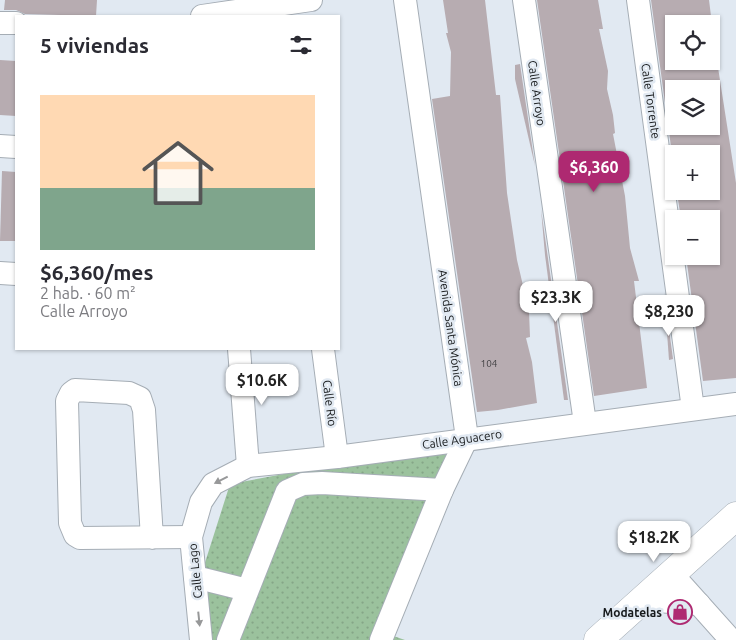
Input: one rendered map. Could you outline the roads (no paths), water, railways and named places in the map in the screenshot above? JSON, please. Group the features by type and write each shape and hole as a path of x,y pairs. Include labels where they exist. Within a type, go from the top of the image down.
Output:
{"main road":[{"path":"598,640 736,516"}],"street":[{"path":"200,0 203,15"},
{"path":"211,15 279,7 311,0"},
{"name":"Avenida Santa Mónica","path":"405,0 467,438"},
{"name":"Calle Arroyo","path":"524,0 585,423"},
{"name":"Calle Torrente","path":"638,0 693,409"},
{"path":"0,23 15,23"},
{"path":"0,146 15,147"},
{"path":"0,273 15,274"},
{"path":"239,350 248,466"},
{"name":"Calle Río","path":"323,350 337,457"},
{"path":"152,538 144,410 140,398 129,393 75,390 70,393 67,401 72,531 80,538 152,538 191,537"},
{"name":"Calle Aguacero","path":"201,502 213,484 248,466 337,457 467,438 736,404"},
{"path":"381,640 442,490 467,438"},
{"path":"228,640 287,491 303,484 322,483 442,490"},
{"name":"Calle Lago","path":"201,502 191,537 202,640"},
{"path":"672,574 731,640"},
{"path":"195,577 247,590"},
{"path":"643,600 699,604"}],"place":[{"name":"Modatelas","path":"680,612"}]}
